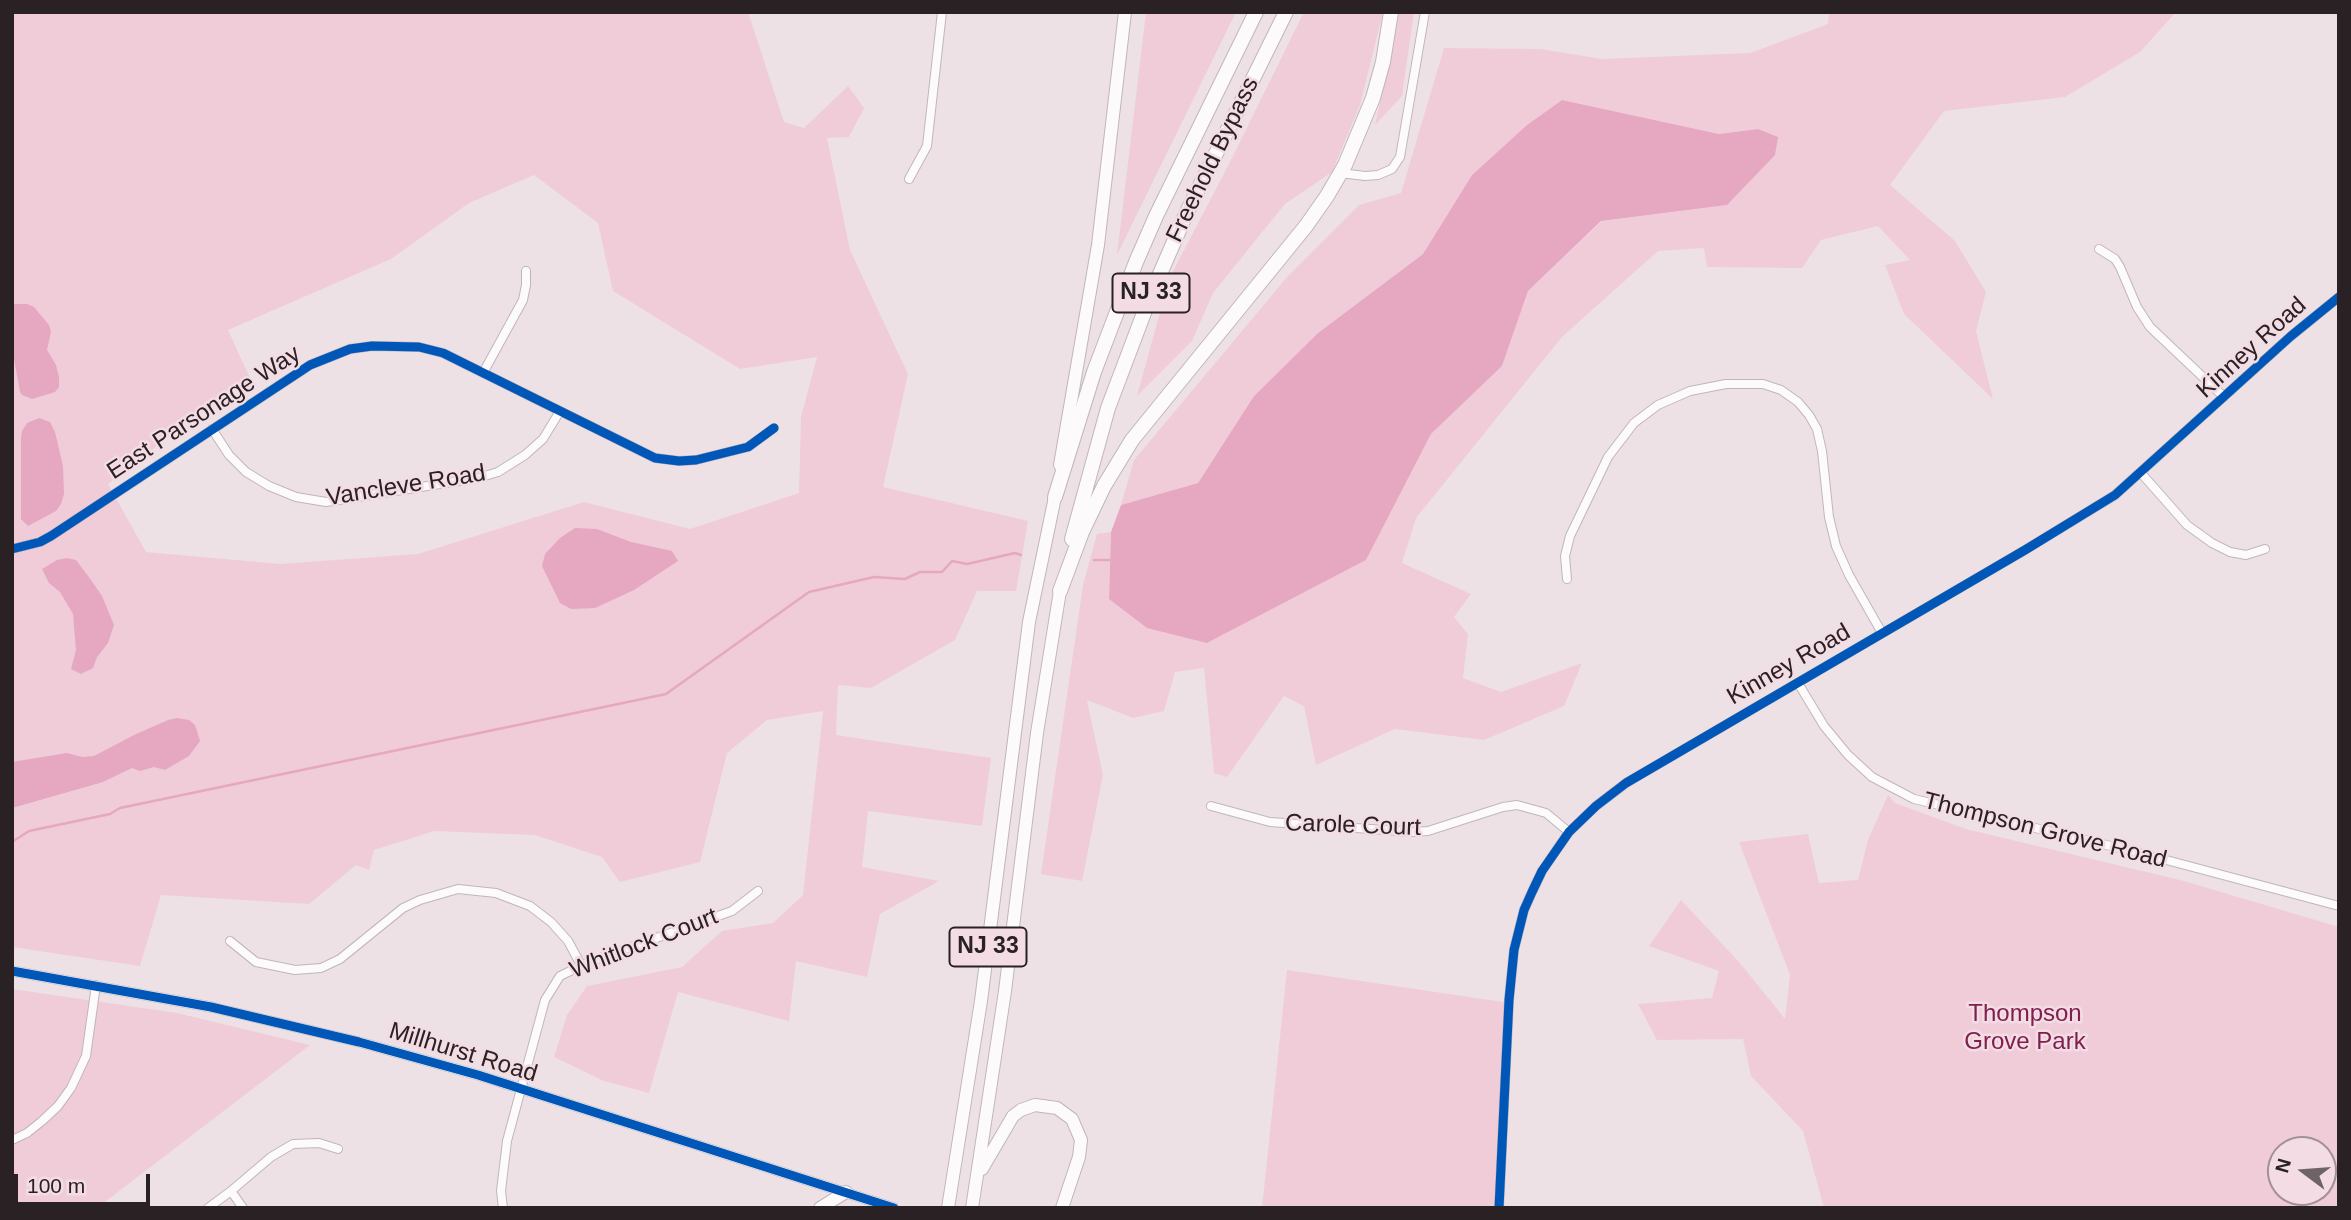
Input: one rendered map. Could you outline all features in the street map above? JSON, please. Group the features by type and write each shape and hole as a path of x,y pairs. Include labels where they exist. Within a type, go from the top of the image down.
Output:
{"highway":[{"name":"Freehold Bypass","path":"1055,497 1094,372 1136,261 1161,204 1256,12"},
{"name":"Freehold Bypass","path":"1060,591 1108,408 1145,308 1186,214 1286,12"},
{"path":"1060,591 1104,486 1132,440 1306,226 1340,173 1362,129 1373,99 1383,62 1391,12"}],"main road":[{"path":"1055,497 1098,246 1125,12"},
{"name":"NJ 33","path":"948,1208 979,1013 1027,635 1055,497"},
{"name":"NJ 33","path":"972,1208 1005,991 1038,722 1060,591"},
{"path":"977,1179 1013,1116 1027,1107 1050,1106 1066,1113 1072,1119 1081,1140 1079,1157 1062,1208"},
{"path":"820,1208 846,1192"}],"street":[{"path":"909,179 927,146 942,12"},
{"path":"1340,173 1365,176 1378,174 1392,169 1400,157 1425,12"},
{"path":"2099,249 2120,267 2137,307 2150,327 2224,397"},
{"path":"483,373 523,300 526,271"},
{"name":"Kinney Road","path":"1499,1208 1514,950 1524,910 1532,892 1542,871 1569,832 1596,806 1626,783 2091,511 2141,473 2339,297"},
{"name":"East Parsonage Way","path":"12,549 40,542 51,536 310,365 350,349 372,346 419,347 443,353 655,458 696,460 748,447 774,428"},
{"path":"1567,579 1565,556 1570,536 1608,457 1634,423 1658,405 1690,391 1726,384 1763,384 1781,390 1798,402 1810,415 1817,429 1829,517 1836,545 1849,575 1882,633"},
{"name":"Vancleve Road","path":"212,429 229,455 246,472 269,486 296,497 326,502 478,478 498,472 543,439 560,411"},
{"path":"2141,473 2187,525 2212,543 2230,552 2246,555 2265,549"},
{"name":"Thompson Grove Road","path":"1798,682 1830,735 1857,765 1888,787 1913,799 2140,853 2339,906"},
{"name":"Carole Court","path":"1211,806 1270,822 1413,832 1428,831 1517,805 1546,813 1569,832"},
{"path":"230,941 256,962 295,970 321,968 340,959 403,908 458,889 496,893 530,906 551,922 568,941 581,965"},
{"name":"Whitlock Court","path":"503,1208 503,1168 520,1089 545,1000 560,976 581,965 732,911 758,891"},
{"name":"Millhurst Road","path":"12,971 286,1023 411,1056 894,1208"},
{"path":"12,1140 27,1133 42,1121 72,1088 86,1056 96,985"},
{"path":"208,1208 271,1157 293,1143 319,1143 338,1149"},
{"path":"231,1191 243,1208"}],"green space":[{"path":"12,12 748,12 784,122 804,128 848,86 864,108 849,137 827,138 850,250 908,374 883,487 1028,521 1016,591 977,591 955,640 871,688 838,685 836,735 991,758 982,826 868,811 862,867 939,881 880,914 867,977 796,961 789,1021 678,992 649,1093 604,1081 554,1057 567,1015 587,986 682,967 722,931 773,923 803,895 823,711 767,720 727,753 700,862 620,882 602,857 535,835 434,831 374,850 369,870 356,865 309,904 161,895 140,966 12,947","holes":["534,175 598,223 613,291 740,369 817,357 801,417 799,493 690,529 584,502 418,554 280,564 146,552 108,484 250,378 228,330 391,259 469,203"]},
{"path":"1146,12 1236,12 1117,255"},
{"path":"1304,12 1383,12 1360,105 1332,172 1285,204 1213,293 1192,341 1137,396 1169,279"},
{"path":"1397,12 1414,12 1402,96 1375,125 1395,34"},
{"path":"1829,12 2176,12 2140,52 2065,97 1944,111 1890,185 1955,241 1986,292 1976,331 1993,399 1904,314 1885,265 1910,260 1878,226 1821,240 1802,268 1707,267 1704,248 1658,251 1562,337 1416,518 1402,563 1471,594 1454,617 1468,634 1463,678 1501,692 1582,663 1564,706 1484,740 1395,729 1316,765 1304,706 1284,696 1227,777 1214,773 1204,668 1175,672 1164,711 1133,718 1087,700 1103,775 1082,881 1041,874 1083,585 1097,534 1111,532 1109,599 1207,643 1366,560 1431,434 1502,366 1528,291 1602,221 1727,205 1758,129 1719,134 1562,100 1527,125 1472,175 1423,254 1318,333 1254,396 1198,483 1121,505 1134,460 1288,276 1359,205 1401,193 1444,48 1541,49 1602,59 1750,53 1828,24"},
{"name":"Thompson Grove Park","path":"1888,795 1895,803 1966,829 2184,881 2339,927 2339,1208 1824,1208 1803,1131 1751,1076 1743,1039 1657,1040 1638,1004 1712,998 1719,971 1649,946 1681,900 1740,963 1785,1019 1790,975 1739,842 1808,834 1819,883 1858,880 1868,840"},
{"path":"1287,970 1510,1003 1500,1208 1262,1208"},
{"path":"12,989 177,1013 310,1045 97,1208 12,1208"}],"shaded area":[{"path":"1562,100 1719,134 1758,129 1778,137 1775,155 1727,205 1601,221 1528,291 1502,366 1431,434 1366,560 1207,643 1147,628 1109,599 1111,532 1121,505 1198,483 1254,396 1318,333 1423,254 1472,175 1527,125"},
{"path":"12,304 34,307 49,325 51,332 47,350 56,365 59,377 59,387 55,392 32,399 20,392 12,348"},
{"path":"39,418 50,422 55,432 63,466 64,494 56,511 28,526 21,519 21,439 27,423"},
{"path":"575,528 597,529 631,542 672,551 678,561 634,590 595,608 571,609 560,603 542,566 545,554 560,538"},
{"path":"57,560 76,560 91,580 102,596 114,625 108,643 97,657 93,668 81,674 71,669 76,650 73,614 60,592 49,583 42,569"},
{"path":"177,718 189,720 195,725 200,741 189,756 165,770 154,767 140,771 132,768 103,782 12,808 12,762 67,753 82,757 94,756 134,735"}],"waterway":[{"path":"12,842 29,831 110,814 120,808 666,694 809,592 874,577 905,579 920,572 942,572 952,561 967,564 1015,553 1021,555"},
{"path":"1094,560 1111,560"}],"cycle path":[{"path":"1499,1208 1514,950 1524,910 1532,892 1542,871 1569,832 1596,806 1626,783 2115,495 2291,336 2339,297"},
{"path":"12,549 40,542 51,536 310,365 350,349 372,346 419,347 443,353 655,458 696,460 748,447 774,428"},
{"path":"12,971 211,1007 359,1042 478,1075 894,1208"}]}
